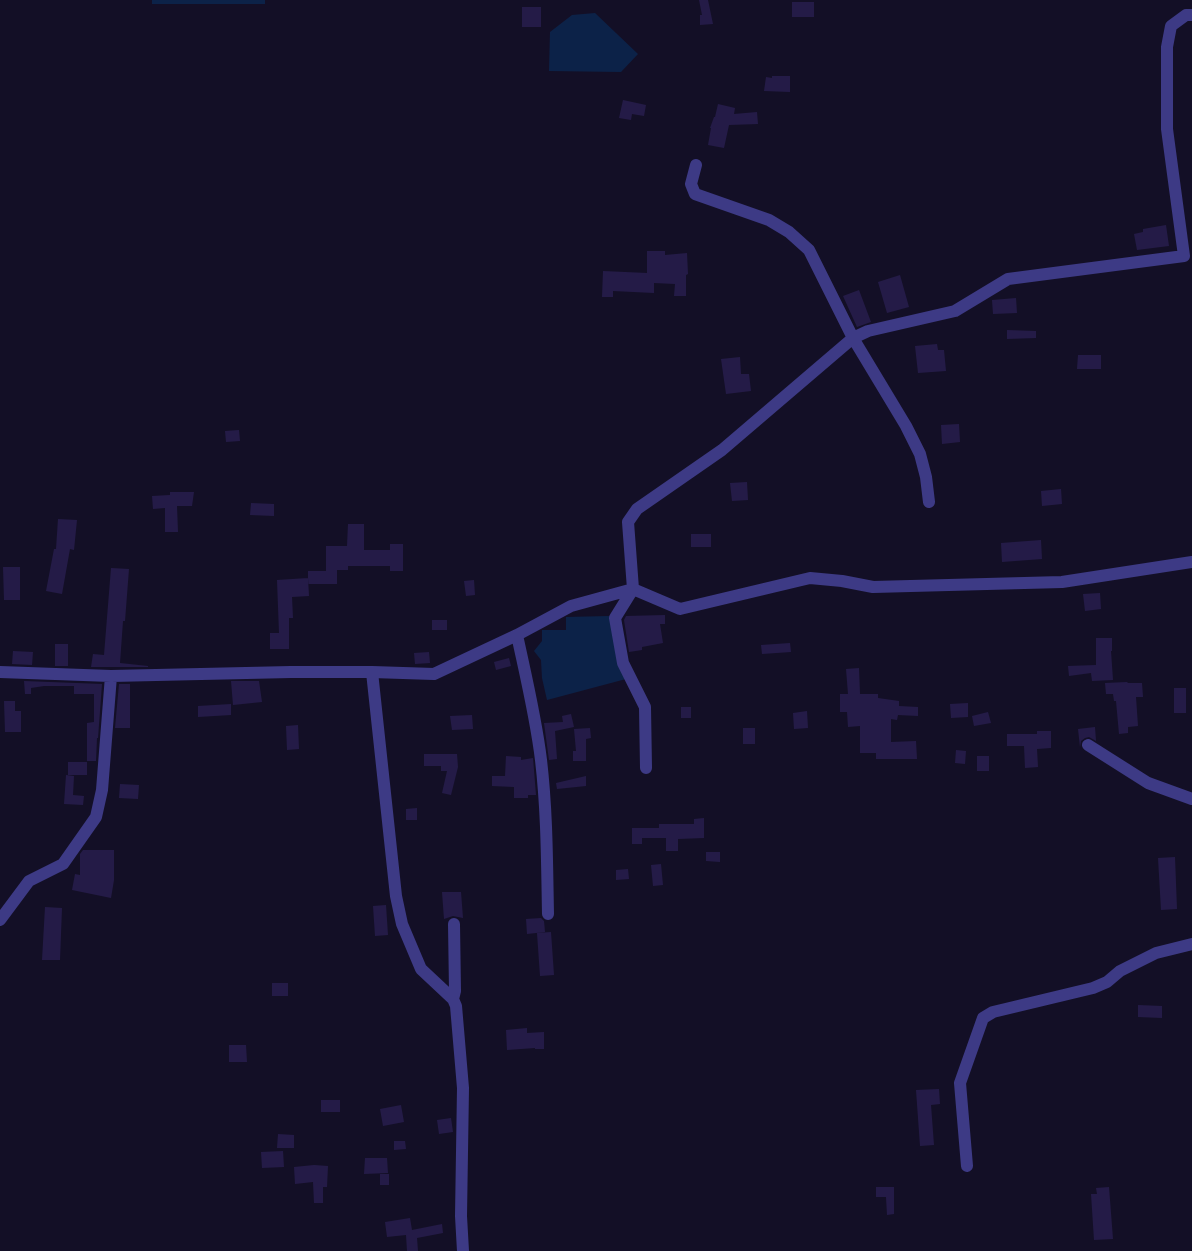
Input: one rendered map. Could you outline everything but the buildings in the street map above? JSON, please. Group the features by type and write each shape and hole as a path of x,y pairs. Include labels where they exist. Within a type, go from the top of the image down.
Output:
{"street":[{"path":"646,768 645,707 623,663 616,618 633,589 628,522 637,509 722,450 853,338 868,331 956,311 1008,279 1184,256 1167,129 1167,47 1171,26 1186,15 1192,15"},
{"path":"696,165 691,184 696,194 769,220 789,232 809,250 853,338 906,426 920,454 926,477 929,502"},
{"path":"0,672 111,676 292,672 434,674 517,636 571,606 633,589 680,609 810,578 874,587 1062,582 1192,562"},
{"path":"517,636 533,707 541,761 546,819 548,914"},
{"path":"372,672 396,896 402,924 421,969 452,999 456,1006 463,1088 461,1216 463,1251"},
{"path":"0,920 29,881 63,864 96,817 102,790 111,676"},
{"path":"1088,745 1148,783 1192,799"},
{"path":"452,999 455,991 454,924"},
{"path":"967,1166 960,1083 983,1018 994,1012 1093,988 1107,982 1120,971 1156,953 1192,944"}],"water":[{"path":"152,0 265,0 265,4 152,4"},
{"path":"595,13 638,54 621,72 549,71 550,32 572,15"},
{"path":"609,616 626,679 547,700 542,678 541,660 534,651 542,641 542,630 566,630 566,617"}]}
